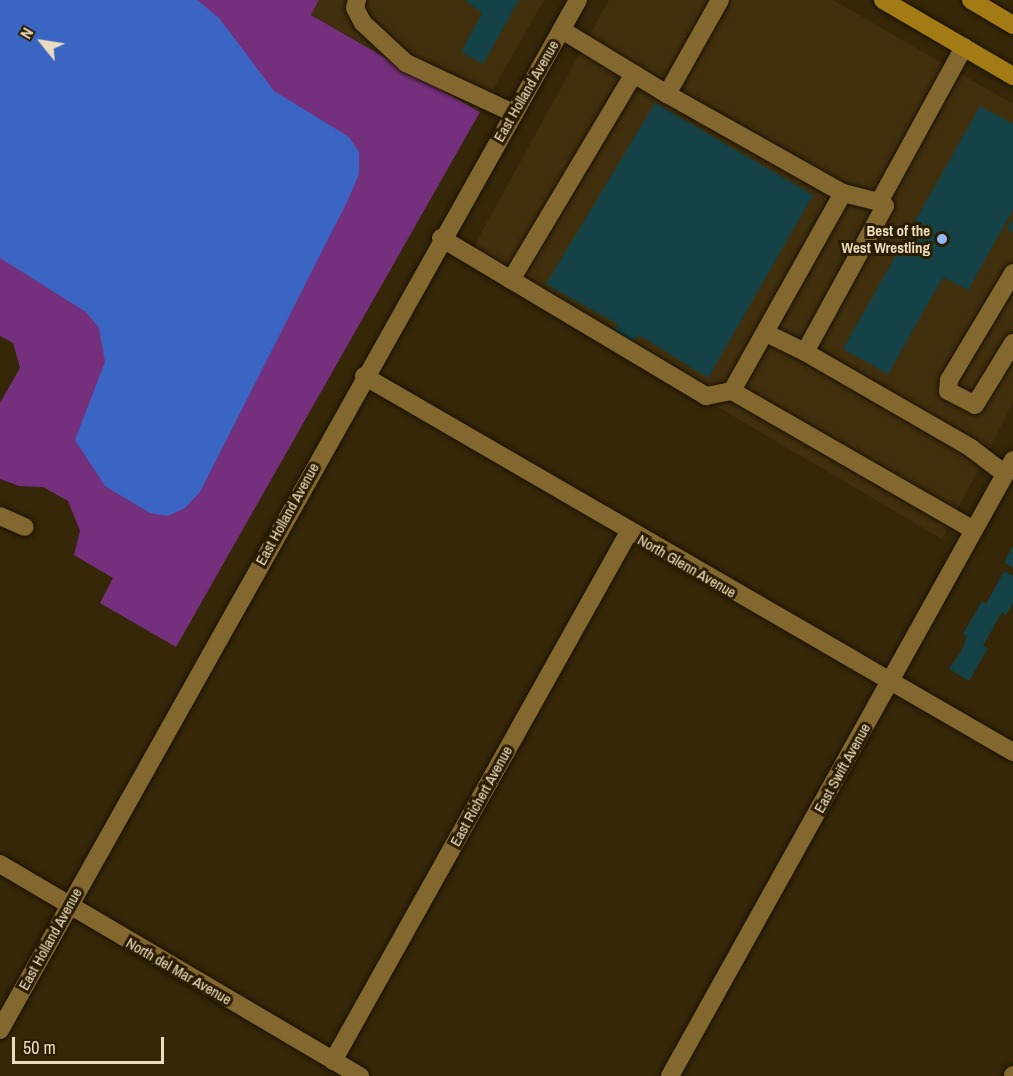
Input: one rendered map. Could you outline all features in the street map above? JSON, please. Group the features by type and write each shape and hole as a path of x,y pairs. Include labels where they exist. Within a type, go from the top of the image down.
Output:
{"main road":[{"path":"883,0 1013,76"},
{"path":"971,0 1013,25"}],"street":[{"path":"357,0 355,8 363,23 406,63 513,113"},
{"name":"East Holland Avenue","path":"0,1030 441,238 578,0"},
{"path":"667,94 720,0"},
{"path":"562,30 667,94 843,193 879,202 885,206 805,352"},
{"path":"879,202 964,47"},
{"path":"511,280 634,74"},
{"path":"732,391 843,193"},
{"path":"441,238 706,396 732,391 974,530"},
{"path":"1013,273 949,380 948,391 975,405 1013,343"},
{"path":"766,333 805,352 971,448 1009,467"},
{"name":"North Glenn Avenue","path":"364,376 889,684 1013,753"},
{"name":"East Swift Avenue","path":"670,1076 1009,467"},
{"path":"0,516 25,527"},
{"name":"East Richert Avenue","path":"333,1060 629,532"},
{"name":"North del Mar Avenue","path":"0,864 360,1076"}],"shaded area":[{"path":"0,0 319,0 311,15 480,112 176,647 100,603 113,578 74,555 80,531 68,501 43,487 19,486 0,479 0,403 20,368 13,343 0,336"},
{"path":"319,0 544,0 480,112 311,14"},
{"path":"609,0 833,0 1013,104 1013,403 942,539 467,259"}],"water":[{"path":"0,0 197,0 219,18 274,91 349,137 359,152 359,174 347,202 200,492 185,508 168,516 150,513 105,486 75,440 105,362 99,328 86,312 0,258"}],"building":[{"path":"465,0 519,0 483,64 461,52 482,13"},
{"path":"655,103 813,195 708,378 639,335 626,353 608,342 618,324 546,284"},
{"path":"980,106 1013,124 1013,210 968,290 943,277 888,374 843,349"},
{"path":"1013,219 1013,233 1007,229"},
{"path":"1013,546 1013,568 1004,562"},
{"path":"1004,571 1013,576 1013,603 1006,615 1002,612 983,646 988,648 969,681 949,669 962,650 967,636 963,634 982,601 986,604"}],"place":[{"name":"Best of the West Wrestling","path":"942,239"}]}
